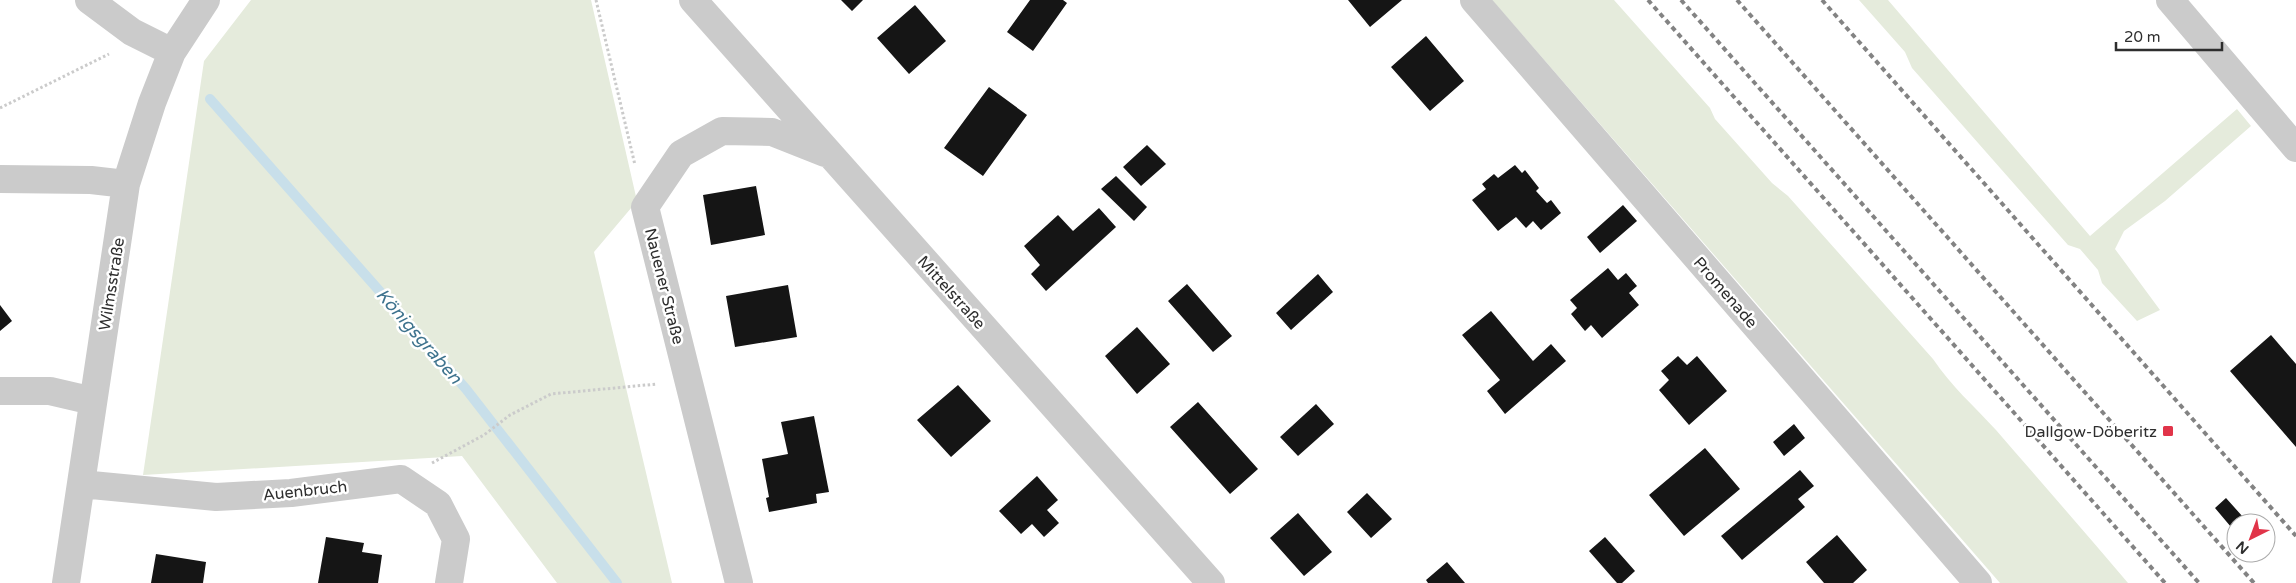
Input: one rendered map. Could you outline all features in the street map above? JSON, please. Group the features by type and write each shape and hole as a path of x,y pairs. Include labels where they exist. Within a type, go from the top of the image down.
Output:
{"street":[{"path":"89,0 132,32 172,52"},
{"name":"Wilmsstraße","path":"66,583 126,184 152,103 172,52 206,0"},
{"name":"Mittelstraße","path":"694,0 1211,583"},
{"name":"Promenade","path":"1474,0 1978,583"},
{"path":"2170,0 2296,148"},
{"name":"Nauener Straße","path":"740,583 645,207 681,154 722,131 772,132 831,156"},
{"path":"0,179 91,180 126,184"},
{"path":"0,391 50,391 93,402"},
{"path":"401,479 438,504 456,539 450,583"},
{"name":"Auenbruch","path":"81,484 216,497 291,493 401,479"}],"path":[{"path":"596,0 645,207"},
{"path":"0,108 106,57 132,32"},
{"path":"401,479 484,435 510,415 552,394 637,385 689,384"}],"green space":[{"path":"251,0 591,0 637,201 594,252 672,583 557,583 462,456 143,475 204,61"},
{"path":"1492,0 1614,0 1710,108 1715,119 1772,183 1788,196 1933,359 1955,387 1996,430 2128,583 2000,583"},
{"path":"1859,0 1888,0 2090,236 2237,109 2251,126 2165,201 2124,231 2115,249 2160,310 2137,321 2102,283 2098,270 2080,249 2068,245 1912,68 1905,52"}],"building":[{"path":"841,0 863,0 852,11"},
{"path":"1030,0 1063,0 1067,3 1033,51 1007,32"},
{"path":"1348,0 1402,0 1370,27"},
{"path":"915,5 946,41 909,74 877,38"},
{"path":"1426,36 1464,81 1430,111 1391,67"},
{"path":"989,87 1027,115 983,176 944,148"},
{"path":"1147,145 1166,164 1141,186 1123,167"},
{"path":"1515,165 1522,173 1525,170 1539,188 1536,191 1547,203 1551,200 1561,213 1541,230 1533,221 1526,228 1516,217 1498,231 1472,200 1486,189 1482,184 1494,174 1498,178"},
{"path":"1116,176 1147,207 1134,221 1101,189"},
{"path":"756,186 765,235 711,245 703,195"},
{"path":"1623,205 1637,221 1600,253 1587,237"},
{"path":"1099,208 1116,227 1046,291 1031,274 1040,265 1024,246 1058,215 1073,231"},
{"path":"1608,268 1618,280 1626,273 1637,286 1629,293 1639,305 1602,338 1591,325 1585,331 1571,314 1577,308 1570,300"},
{"path":"1318,274 1333,292 1291,330 1276,313"},
{"path":"1187,284 1232,336 1213,352 1168,301"},
{"path":"788,285 797,337 735,347 726,296"},
{"path":"0,305 12,321 0,331"},
{"path":"1491,311 1533,361 1551,344 1566,361 1505,414 1487,391 1500,380 1462,335"},
{"path":"1137,327 1170,364 1137,394 1105,356"},
{"path":"2271,335 2296,364 2296,447 2230,371"},
{"path":"1678,356 1687,365 1697,356 1727,391 1689,425 1659,390 1669,380 1661,371"},
{"path":"958,385 991,421 951,457 917,420"},
{"path":"1198,402 1258,469 1230,494 1170,427"},
{"path":"1316,404 1334,424 1298,456 1280,437"},
{"path":"814,416 829,492 816,494 817,503 769,512 766,498 769,497 762,459 788,454 781,422"},
{"path":"1794,424 1805,438 1784,456 1773,442"},
{"path":"1705,448 1740,489 1684,536 1649,495"},
{"path":"1800,470 1814,486 1798,499 1805,507 1742,560 1721,536"},
{"path":"1037,476 1058,500 1047,510 1059,523 1044,537 1032,524 1021,534 999,511"},
{"path":"1367,493 1392,519 1371,538 1347,512"},
{"path":"2226,498 2239,513 2226,513 2226,521 2215,508"},
{"path":"1298,513 1332,552 1304,576 1270,538"},
{"path":"1837,535 1867,570 1853,583 1824,583 1806,562"},
{"path":"326,537 364,543 362,552 382,555 378,583 318,583"},
{"path":"1605,537 1635,571 1622,583 1617,583 1589,551"},
{"path":"156,554 206,562 203,583 151,583"},
{"path":"1447,562 1465,583 1428,583 1426,580"}],"waterway":[{"name":"Königsgraben","path":"210,99 466,389 617,583"}],"railway":[{"path":"1648,0 2165,583"},
{"path":"1681,0 2199,583"},
{"path":"1737,0 2254,583"},
{"path":"1822,0 2296,536"}],"place":[{"name":"Dallgow-Döberitz","path":"2168,431"}]}
